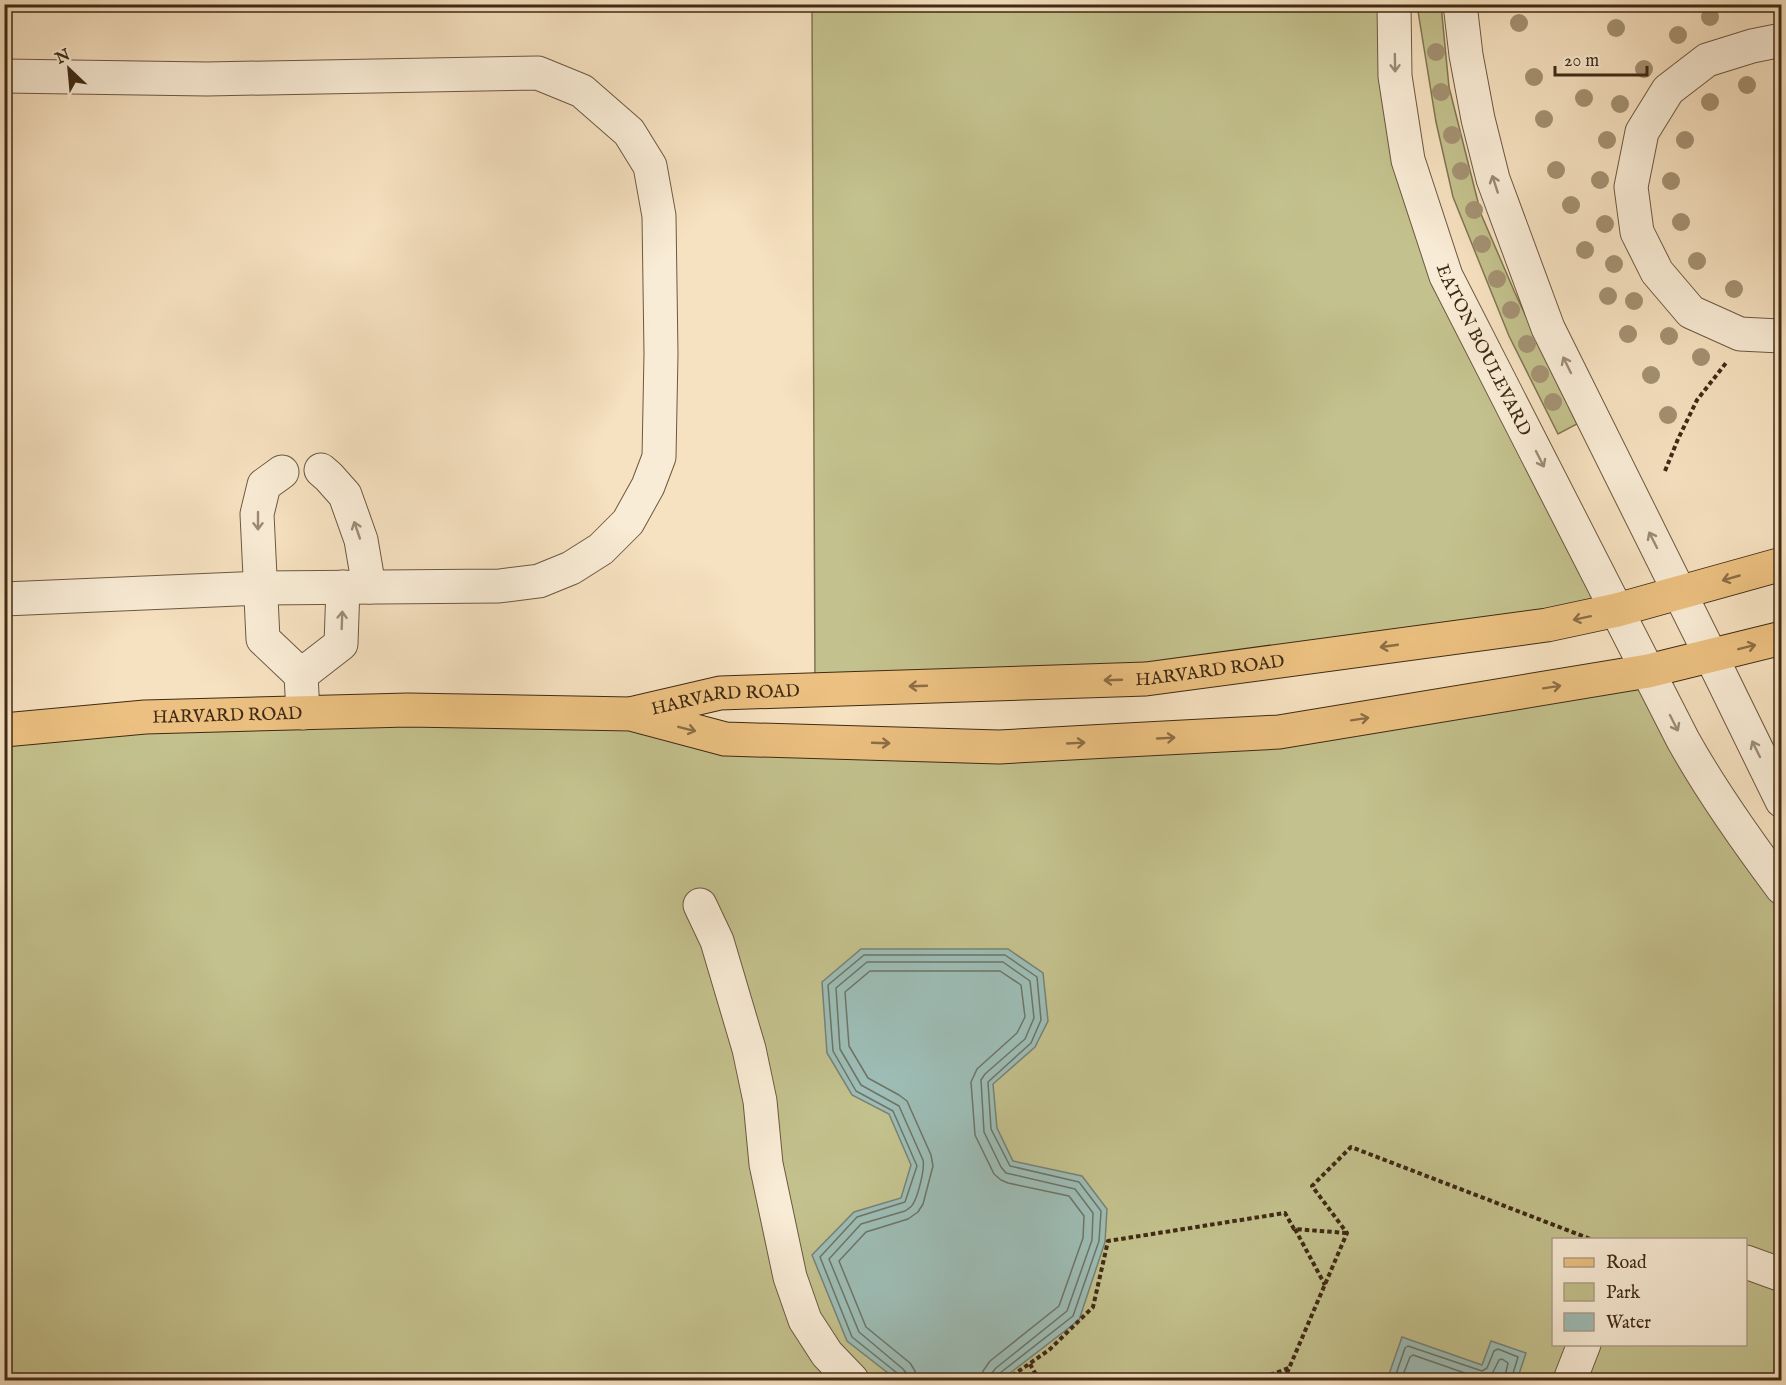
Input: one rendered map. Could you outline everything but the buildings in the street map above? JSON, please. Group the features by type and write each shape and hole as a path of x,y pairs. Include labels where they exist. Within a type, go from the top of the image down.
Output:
{"main road":[{"name":"HARVARD ROAD","path":"630,714 720,693 1146,679 1547,625 1617,610 1782,564"},
{"name":"HARVARD ROAD","path":"4,730 145,717 408,710 630,714 725,739 999,747 1279,732 1648,671 1782,638"}],"street":[{"name":"EATON BOULEVARD","path":"1394,4 1395,76 1408,160 1446,276 1683,740 1736,825 1782,888"},
{"path":"1460,4 1466,55 1478,119 1493,179 1548,328 1782,801"},
{"path":"1782,40 1752,46 1707,60 1668,90 1642,132 1631,187 1637,232 1657,272 1691,312 1740,334 1782,336"},
{"path":"4,76 207,79 538,73 582,91 629,132 650,166 659,216 661,354 659,457 643,495 628,522 601,549 571,568 539,581 499,586 261,588 4,599"},
{"path":"301,675 341,644 356,587 361,540 345,495 321,470"},
{"path":"282,472 264,485 257,514 263,639 301,675 303,713"},
{"path":"700,905 717,941 749,1049 760,1101 766,1164 790,1277 805,1320 826,1354 852,1380"},
{"path":"1747,1262 1782,1275"},
{"path":"1570,1380 1583,1346"}],"path":[{"path":"1665,471 1697,400 1733,354"},
{"path":"1347,1233 1312,1186 1351,1147 1590,1238"},
{"path":"1006,1380 1049,1350 1093,1307 1108,1241 1285,1213 1325,1285"},
{"path":"1294,1229 1347,1233"},
{"path":"1284,1380 1347,1233"},
{"path":"1030,1364 1039,1380"},
{"path":"1256,1380 1290,1367"}],"green space":[{"path":"812,5 1394,5 1408,160 1617,610 1146,679 815,689"},
{"path":"1417,5 1441,5 1449,87 1481,214 1515,293 1577,424 1558,434 1509,336 1453,197 1436,122"},
{"path":"1648,671 1781,888 1781,1380 5,1380 5,730 408,710 725,739 1279,732"}],"water":[{"path":"861,949 1008,949 1043,973 1048,1021 1035,1047 993,1084 997,1128 1013,1161 1082,1176 1107,1209 1105,1242 1079,1320 1001,1380 897,1380 847,1341 812,1255 854,1212 901,1198 911,1165 889,1114 852,1095 827,1053 822,982"},
{"path":"1402,1337 1482,1365 1491,1341 1526,1353 1517,1380 1387,1380"}]}
